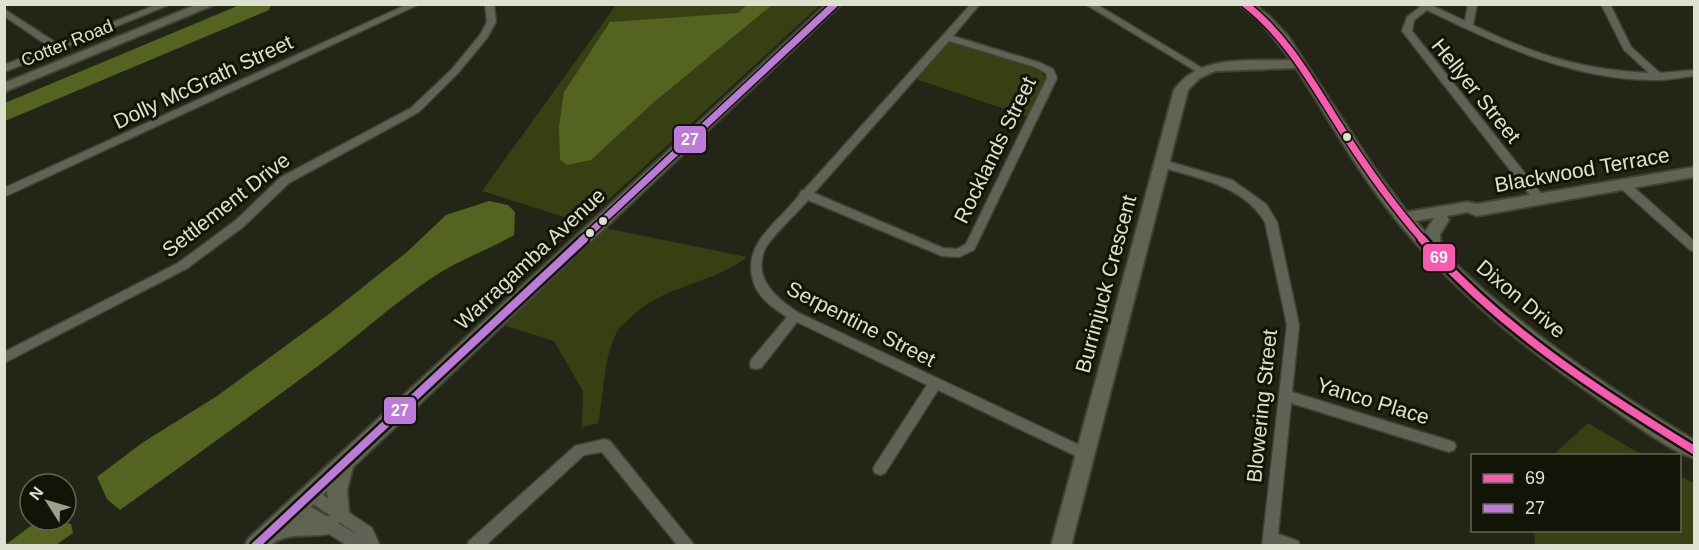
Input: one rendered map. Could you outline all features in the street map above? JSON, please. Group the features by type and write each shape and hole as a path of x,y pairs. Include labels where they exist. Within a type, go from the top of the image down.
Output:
{"main road":[{"name":"Cotter Road","path":"4,88 210,4"},
{"name":"Warragamba Avenue","path":"255,546 835,4"},
{"name":"Dixon Drive","path":"1245,4 1265,19 1285,42 1407,222 1474,291 1551,354 1638,415 1695,450"},
{"path":"1285,42 1280,52 1268,62 1311,80"},
{"name":"Burrinjuck Crescent","path":"1061,546 1180,90 1202,71 1231,65 1298,61"},
{"name":"Blackwood Terrace","path":"1407,222 1436,217 1473,215 1477,210 1695,171"},
{"path":"1388,197 1436,217 1432,234 1433,250"},
{"path":"270,531 334,520 337,483 345,462"}],"street":[{"path":"4,69 167,4"},
{"name":"Dolly McGrath Street","path":"4,193 416,4"},
{"name":"Settlement Drive","path":"4,358 182,266 239,224 285,180 415,110 433,94 485,33 492,16 489,4"},
{"name":"Serpentine Street","path":"976,4 760,247 755,261 758,280 772,303 795,316 1085,454"},
{"path":"1089,4 1202,71"},
{"path":"1468,27 1473,4"},
{"path":"1605,4 1627,48 1659,77"},
{"path":"1423,6 1530,55 1577,70 1623,76 1659,77 1695,73"},
{"name":"Hellyer Street","path":"1423,6 1410,19 1407,31 1539,199"},
{"path":"4,12 57,48"},
{"name":"Rocklands Street","path":"805,194 942,252 959,253 970,247 1052,78 1050,71 1038,65 947,37"},
{"name":"Blowering Street","path":"1160,163 1228,183 1262,207 1271,222 1293,325 1270,542"},
{"path":"1623,184 1695,247"},
{"path":"756,364 795,316"},
{"path":"880,469 935,384"},
{"name":"Yanco Place","path":"1285,396 1449,446"},
{"path":"474,546 580,450 605,444 688,546"},
{"path":"304,500 334,520 362,546"},
{"path":"334,520 367,533 373,546"},
{"path":"1270,542 1293,546"}],"green space":[{"path":"242,4 271,5 269,10 5,121 5,103"},
{"path":"748,4 772,5 654,102 591,160 567,165 560,160 559,126 564,92 610,22 738,13"},
{"path":"616,5 820,5 583,223 482,191"},
{"path":"953,41 1040,70 1047,79 1028,117 916,79 947,43"},
{"path":"489,201 508,205 515,212 514,235 430,279 247,419 120,510 107,499 97,477 142,443 217,396 329,314 407,252 446,215"},
{"path":"600,227 747,257 718,274 656,299 642,308 618,330 606,365 598,423 582,427 583,391 554,341 499,324"},
{"path":"1588,423 1640,454 1554,454"},
{"path":"1681,476 1694,483 1694,545 1535,545 1534,532 1681,532"},
{"path":"23,532 73,533 56,545 5,545"}],"transit line":[{"name":"27","path":"255,546 835,4"},
{"name":"69","path":"1245,4 1265,19 1283,39 1386,195 1432,251 1465,284 1500,315 1576,374 1694,450"}]}
